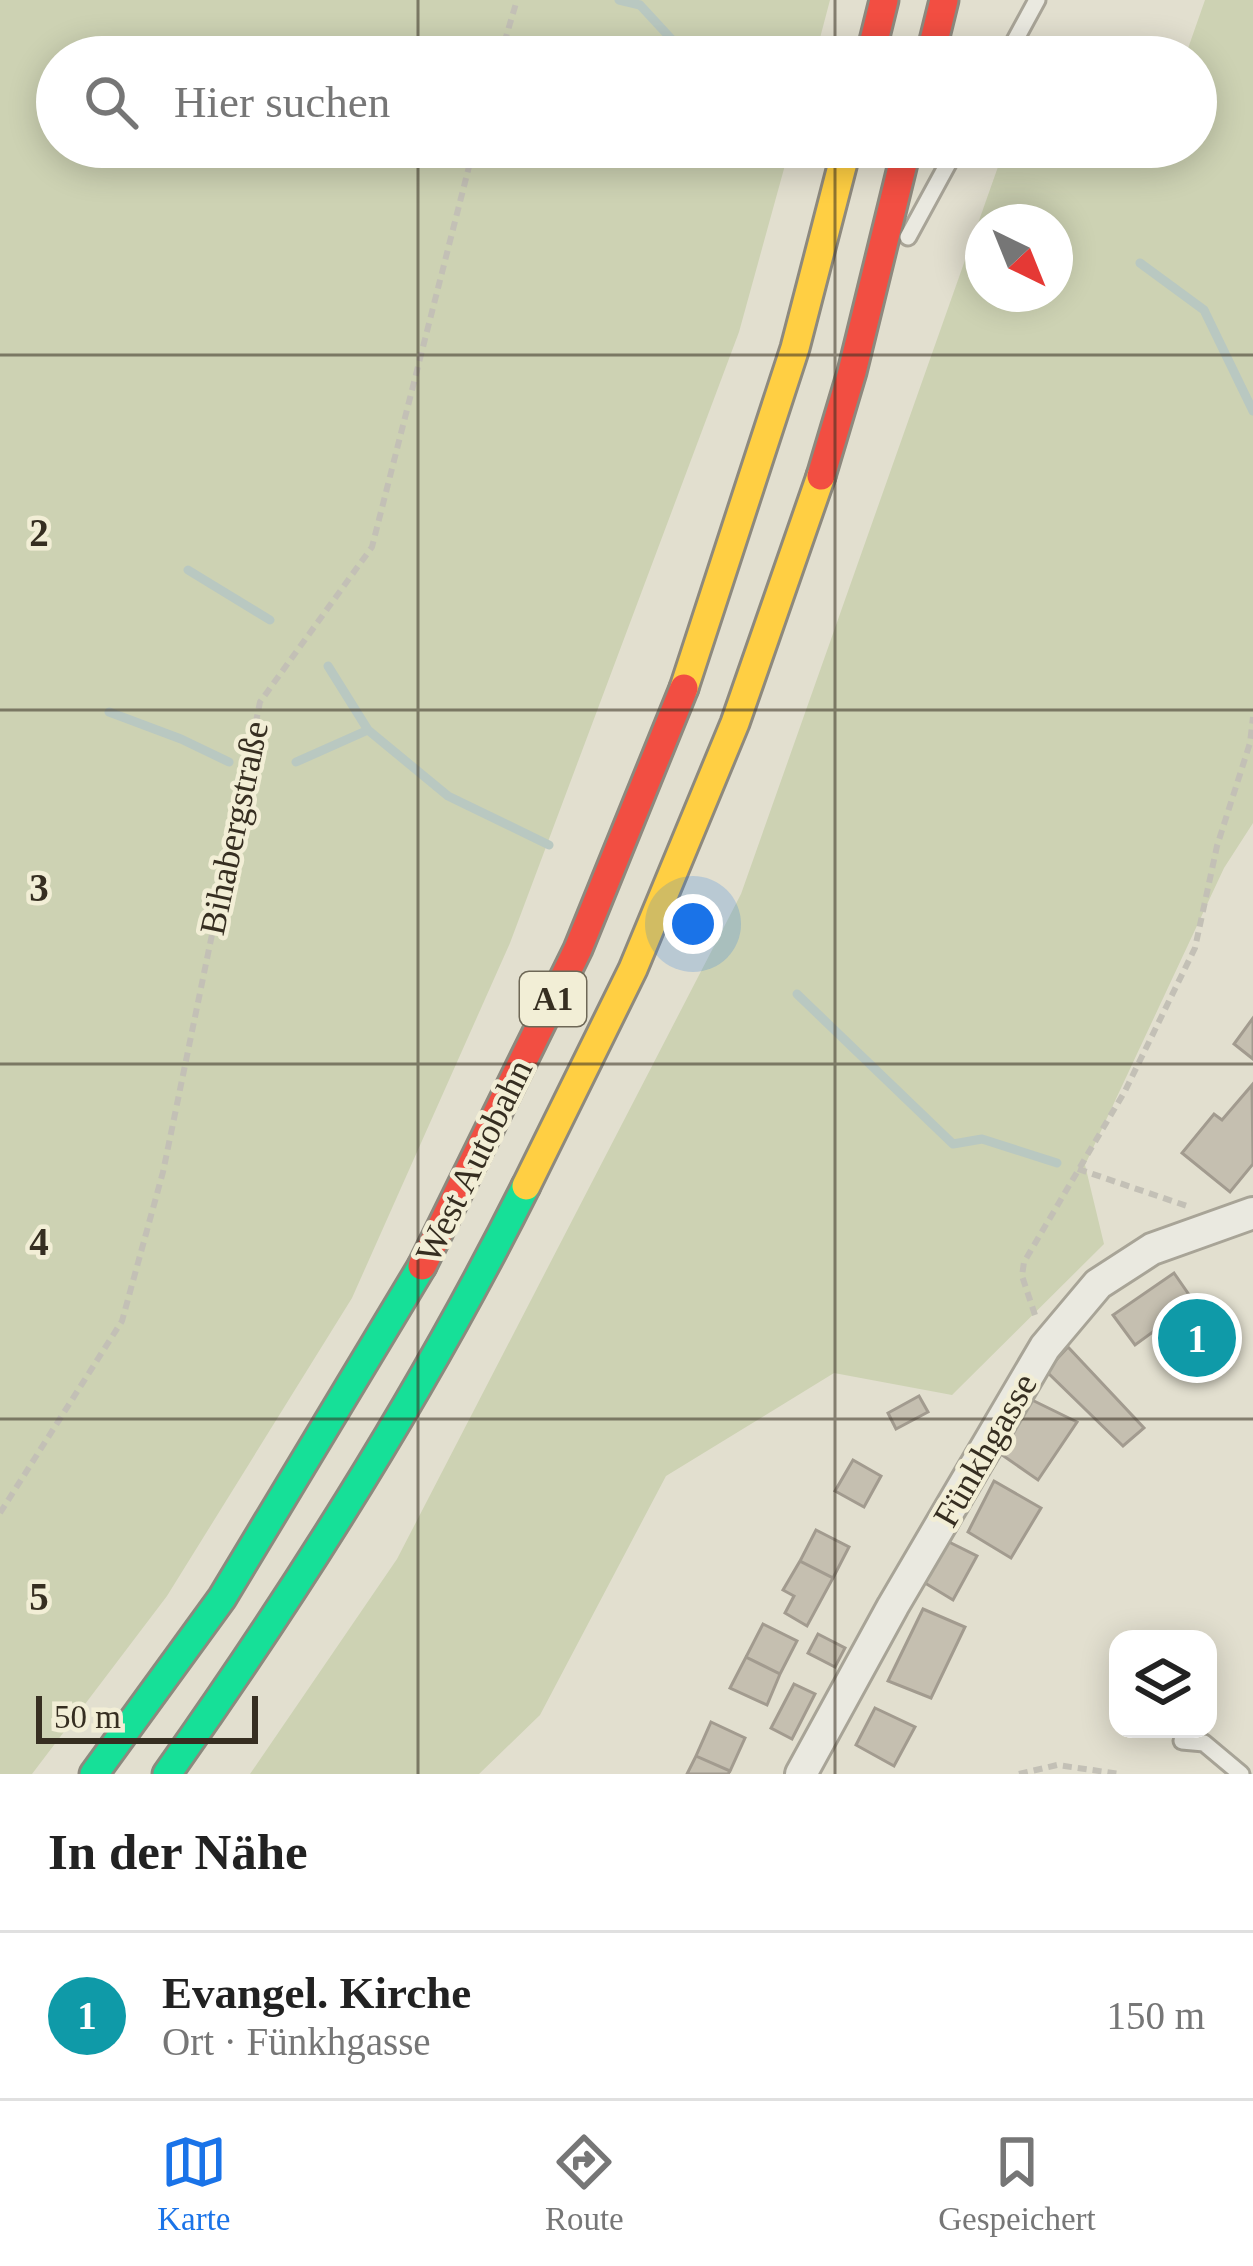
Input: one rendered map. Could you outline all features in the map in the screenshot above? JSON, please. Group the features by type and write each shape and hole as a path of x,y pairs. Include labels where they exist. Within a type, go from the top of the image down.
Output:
{"highway":[{"path":"875,36 884,0"},
{"path":"935,36 944,0"},
{"name":"West Autobahn","path":"94,1774 222,1598 412,1288 578,949 676,711 739,526 795,348 842,168"},
{"name":"West Autobahn","path":"167,1774 273,1625 460,1316 633,969 735,723 805,528 902,168"}],"street":[{"name":"Fünkhgasse","path":"801,1774 1045,1347 1098,1284 1152,1249 1253,1213"}],"lane":[{"path":"1017,36 1037,0"},
{"path":"866,313 945,168"},
{"path":"1182,1741 1204,1743 1241,1774"}],"path":[{"path":"506,36 517,0"},
{"name":"Bihabergstraße","path":"0,1513 122,1321 163,1172 260,702 372,547 469,168"},
{"path":"1045,1347 1022,1276 1024,1262 1125,1091 1195,947 1253,717"},
{"path":"1078,1169 1165,1197 1216,1224"},
{"path":"1019,1774 1057,1765 1120,1774"}],"green space":[{"path":"0,0 830,0 821,36 36,36 36,168 784,168 739,332 510,943 352,1298 167,1596 32,1774 0,1774"},
{"path":"1205,0 1253,0 1253,823 1224,868 1085,1165 1104,1244 952,1395 834,1373 666,1476 540,1715 479,1774 250,1774 397,1559 741,894 965,260 965,312 1073,312 1073,204 985,204 998,168 1217,168 1217,36 1192,36"}],"building":[{"path":"1253,1018 1253,1059 1234,1044"},
{"path":"1252,1085 1253,1164 1230,1192 1182,1153 1214,1114 1222,1120"},
{"path":"1174,1273 1194,1302 1135,1345 1113,1315"},
{"path":"1204,1311 1224,1338 1191,1364 1170,1337"},
{"path":"1068,1347 1144,1428 1123,1446 1046,1371"},
{"path":"919,1396 928,1412 896,1429 888,1413"},
{"path":"1032,1400 1077,1422 1038,1480 998,1452"},
{"path":"853,1460 881,1476 864,1507 835,1491"},
{"path":"994,1481 1041,1508 1011,1558 968,1532"},
{"path":"816,1530 849,1547 833,1578 800,1561"},
{"path":"947,1541 977,1556 953,1600 925,1583"},
{"path":"800,1561 833,1578 807,1626 785,1613 794,1596 783,1590"},
{"path":"923,1609 965,1627 931,1698 888,1681"},
{"path":"763,1624 797,1641 780,1674 746,1657"},
{"path":"818,1634 845,1648 835,1667 808,1653"},
{"path":"746,1657 780,1674 767,1705 730,1688"},
{"path":"794,1684 815,1694 792,1739 771,1728"},
{"path":"875,1708 915,1727 894,1766 856,1745"},
{"path":"711,1722 745,1738 730,1771 696,1756"},
{"path":"696,1756 730,1771 687,1774"}],"waterway":[{"path":"619,0 640,5 669,36"},
{"path":"1140,263 1204,310 1253,411"},
{"path":"188,570 270,620"},
{"path":"328,666 368,730 448,796 549,845"},
{"path":"109,712 229,762"},
{"path":"296,762 368,730"},
{"path":"797,994 953,1144 982,1139 1057,1163"}],"traffic: fast":[{"path":"167,1774 358,1487 526,1186"},
{"path":"94,1774 222,1598 422,1266"}],"traffic: slow":[{"path":"684,688 795,348 842,168"},
{"path":"526,1186 633,969 735,723 821,476"}],"traffic: jam":[{"path":"875,36 884,0"},
{"path":"935,36 944,0"},
{"path":"821,476 902,168"},
{"path":"422,1266 578,949 684,688"}],"place":[{"name":"Evangel. Kirche","path":"1197,1338"}]}
